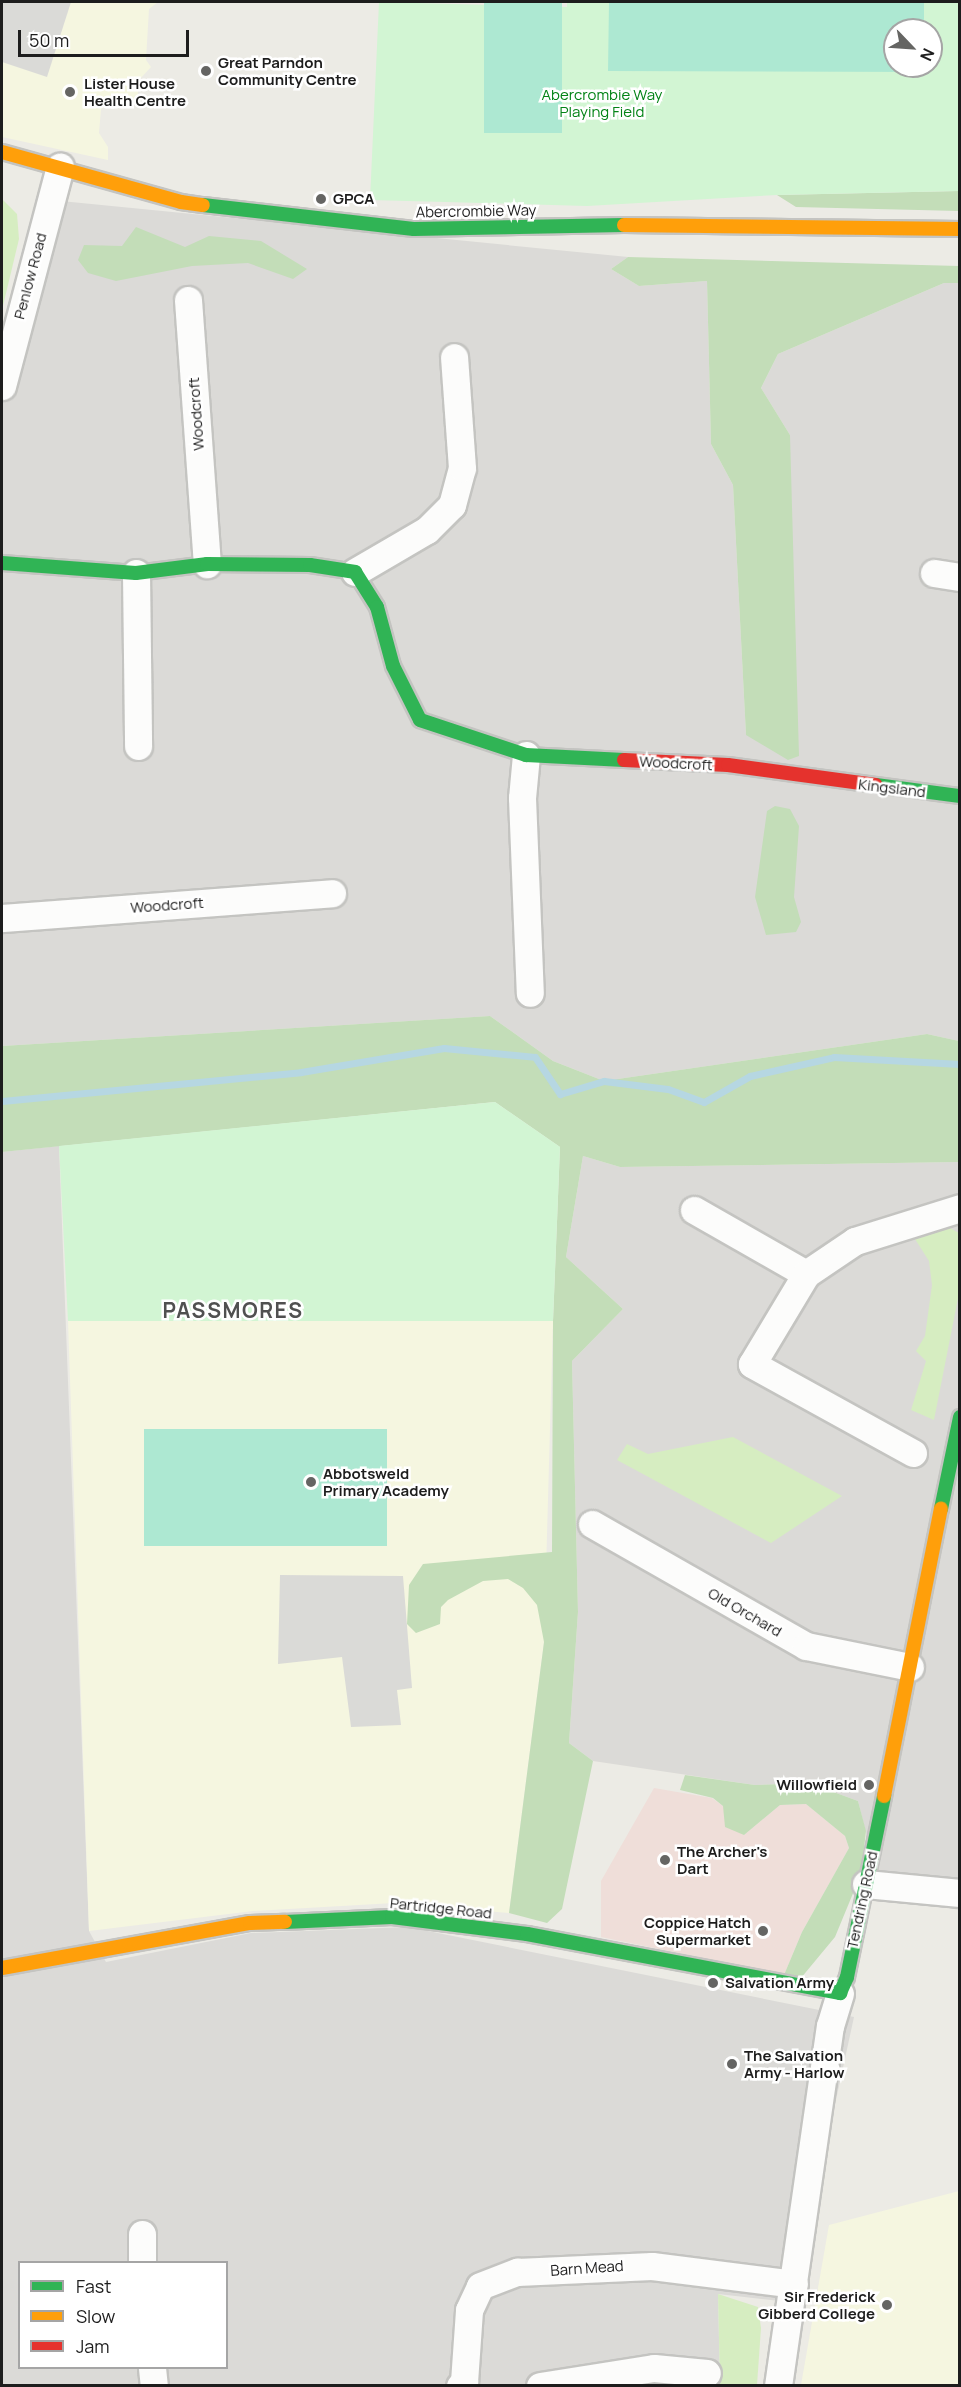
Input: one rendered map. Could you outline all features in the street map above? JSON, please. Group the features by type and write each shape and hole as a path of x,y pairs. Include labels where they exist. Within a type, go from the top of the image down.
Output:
{"street":[{"name":"Abercrombie Way","path":"2,152 60,166 181,202 414,229 684,224 960,229"},
{"name":"Penlow Road","path":"3,375 60,166"},
{"name":"Woodcroft","path":"188,300 207,564"},
{"path":"2,562 136,573 207,564 310,565 355,572 427,530 452,505 462,468 454,357"},
{"name":"Woodcroft","path":"355,572 377,607 393,666 420,720 526,755 728,765 825,780"},
{"path":"136,573 138,746"},
{"path":"526,755 522,798 530,993"},
{"name":"Kingsland","path":"825,780 960,796"},
{"name":"Woodcroft","path":"2,918 332,892"},
{"path":"913,1453 752,1364 806,1274 855,1241 960,1208"},
{"path":"694,1210 806,1274"},
{"name":"Tendring Road","path":"778,2385 830,2026 847,1977 960,1417"},
{"name":"Old Orchard","path":"592,1524 806,1646 910,1667"},
{"path":"866,1884 960,1893"},
{"name":"Partridge Road","path":"2,1968 250,1923 392,1917 527,1934 840,1993"},
{"path":"142,2234 142,2261"},
{"name":"Barn Mead","path":"466,2384 472,2302 480,2286 517,2272 652,2266 794,2284"},
{"path":"540,2385 654,2368 707,2373"},
{"path":"152,2369 154,2385"}],"shaded area":[{"name":"Lister House Health Centre","path":"2,2 158,2 149,9 146,60 151,67 138,81 138,103 110,103 101,109 99,133 108,147 108,160 2,137"},
{"path":"2,2 71,2 47,77 2,62"},
{"path":"61,201 628,257 611,269 639,286 707,281 711,444 733,485 746,735 790,435 761,388 778,354 944,283 959,283 959,1041 927,1034 604,1081 553,1061 490,1016 2,1046 2,354"},
{"path":"59,1146 89,1931 106,1962 251,1933 408,1927 854,2017 824,2155 807,2304 718,2294 720,2385 2,2386 2,1152"},
{"path":"583,1156 620,1167 959,1162 959,1910 881,1893 858,1801 809,1783 755,1785 593,1761 569,1743 578,1612 572,1361 623,1309 566,1257"},
{"name":"Abbotsweld Primary Academy","path":"68,1321 553,1321 544,1642 509,1913 394,1903 253,1911 89,1931"},
{"path":"280,1575 403,1576 412,1688 397,1690 401,1725 351,1727 342,1657 278,1664"},
{"path":"654,1788 712,1798 723,1806 744,1835 780,1805 806,1804 845,1836 849,1848 802,1932 784,1975 601,1937 601,1881"},
{"name":"Sir Frederick Gibberd College","path":"959,2191 959,2385 801,2385 829,2225"}],"green space":[{"name":"Abercrombie Way Playing Field","path":"379,2 567,7 567,2 959,2 959,191 777,195 587,206 370,200"},
{"path":"484,2 562,2 562,133 484,133"},
{"path":"609,2 924,2 924,18 883,18 883,72 608,71"},
{"path":"959,146 959,211 796,207 777,195 958,191"},
{"path":"2,199 17,214 19,239 2,310"},
{"path":"136,227 185,247 209,236 261,241 307,269 293,279 248,263 192,266 116,281 88,273 78,260 84,245 122,246"},
{"path":"628,257 959,266 959,283 944,283 778,354 761,388 790,435 799,756 788,760 746,735 733,485 711,444 707,281 639,286 611,269"},
{"path":"775,806 790,809 799,826 794,897 801,922 796,932 766,935 755,897 767,811"},
{"path":"490,1016 553,1061 604,1081 927,1034 959,1041 959,1162 620,1167 583,1156 566,1257 623,1309 572,1361 578,1612 569,1743 593,1761 562,1909 547,1923 509,1913 544,1642 537,1605 523,1588 508,1579 483,1581 448,1600 441,1607 440,1624 416,1633 407,1624 409,1585 423,1564 552,1552 553,1321 560,1147 495,1102 2,1152 2,1046"},
{"path":"495,1102 560,1147 553,1321 68,1321 59,1146"},
{"path":"948,1227 959,1233 959,1293 934,1420 911,1410 926,1361 916,1351 925,1336 932,1285 929,1261 915,1239"},
{"path":"144,1429 387,1429 387,1546 144,1546"},
{"path":"733,1437 842,1496 771,1543 617,1460 627,1444 648,1454"},
{"path":"685,1775 755,1785 809,1783 858,1801 866,1831 861,1874 835,1937 801,1978 784,1975 802,1932 849,1848 845,1836 806,1804 780,1805 744,1835 725,1827 723,1806 713,1798 680,1790"},
{"path":"718,2294 758,2307 761,2328 757,2385 720,2385"}],"waterway":[{"path":"2,1101 301,1072 444,1048 535,1057 560,1094 604,1081 668,1089 704,1102 750,1076 834,1057 960,1064"}],"traffic: fast":[{"path":"203,205 414,229 624,225"},
{"path":"2,563 136,573 207,564 310,565 355,572 377,607 393,666 420,720 526,755 624,760"},
{"path":"876,785 960,796"},
{"path":"941,1509 960,1417"},
{"path":"285,1922 392,1917 527,1934 840,1993 847,1977 884,1796"}],"traffic: slow":[{"path":"2,152 181,202 203,205"},
{"path":"624,225 960,229"},
{"path":"884,1796 941,1509"},
{"path":"2,1968 250,1923 285,1922"}],"traffic: jam":[{"path":"624,760 728,765 876,785"}],"place":[{"name":"Great Parndon Community Centre","path":"206,71"},
{"name":"Lister House Health Centre","path":"70,92"},
{"name":"GPCA","path":"321,199"},
{"name":"Abbotsweld Primary Academy","path":"311,1482"},
{"name":"Willowfield","path":"869,1785"},
{"name":"The Archer's Dart","path":"665,1860"},
{"name":"Coppice Hatch Supermarket","path":"763,1931"},
{"name":"Salvation Army","path":"713,1983"},
{"name":"The Salvation Army - Harlow","path":"732,2064"},
{"name":"Sir Frederick Gibberd College","path":"887,2305"}],"district":[{"name":"PASSMORES","path":"233,1310"}]}
